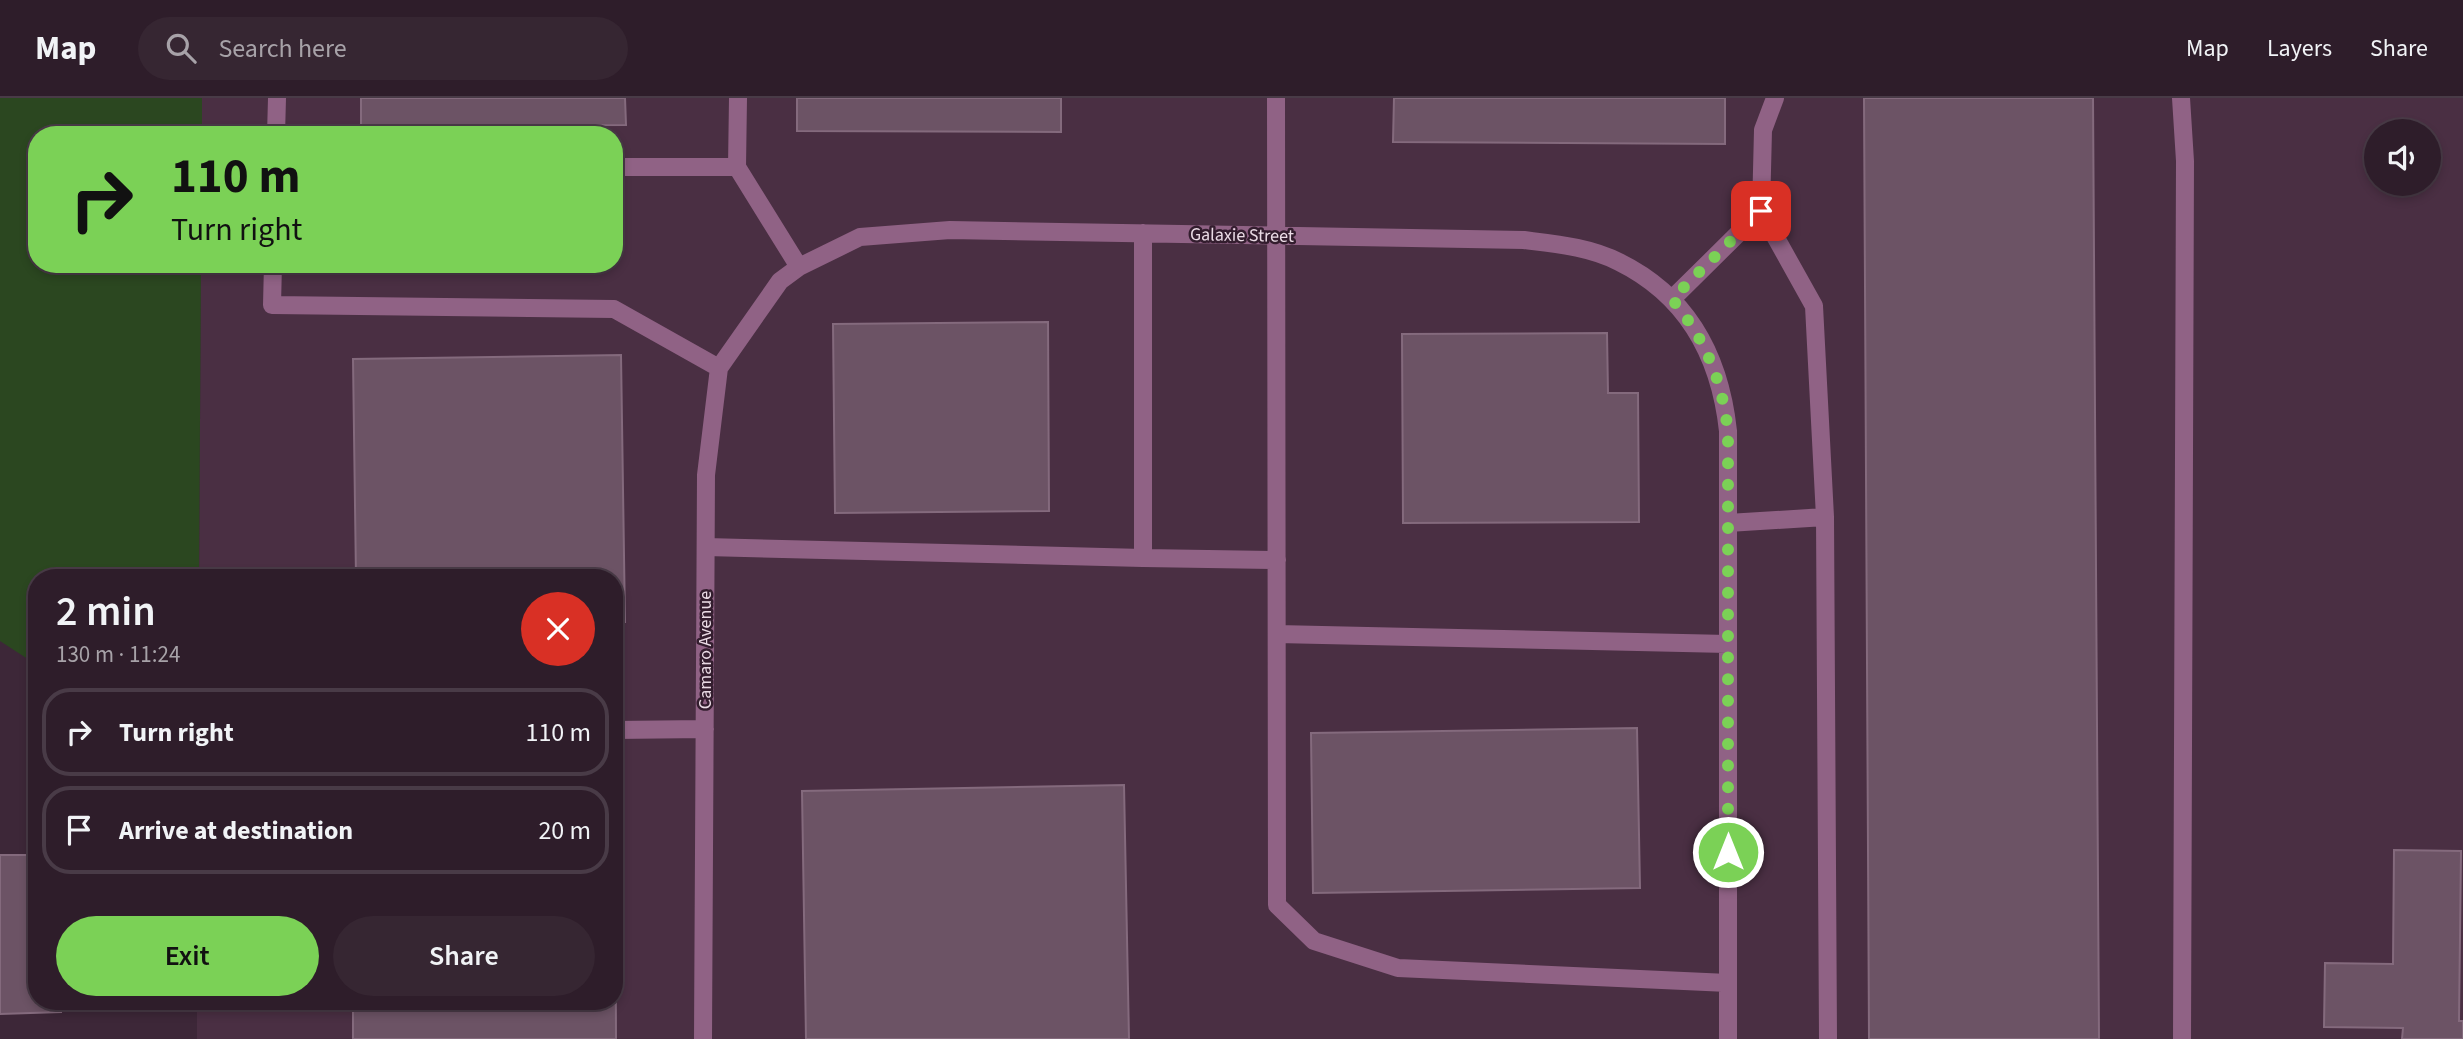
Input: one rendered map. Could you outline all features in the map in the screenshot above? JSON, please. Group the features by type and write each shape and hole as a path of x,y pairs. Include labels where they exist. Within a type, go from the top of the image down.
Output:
{"street":[{"path":"276,126 277,98"},
{"path":"738,98 737,167 799,267"},
{"path":"1276,98 1277,905 1314,941 1398,968 1728,983"},
{"path":"1775,98 1763,130 1761,211 1814,306 1825,517 1828,1039"},
{"path":"2182,98 2185,161 2182,1039"},
{"path":"623,167 737,167"},
{"path":"1672,299 1761,211"},
{"name":"Galaxie Street","path":"780,281 799,267 860,237 950,230 1524,240 1571,246 1617,261 1646,278 1672,299 1691,322 1717,374 1725,403 1728,431 1728,1039"},
{"path":"1143,233 1143,558"},
{"path":"273,273 272,305 614,309 719,369"},
{"name":"Camaro Avenue","path":"703,1039 706,475 719,369 780,281"},
{"path":"1728,523 1825,517"},
{"path":"706,547 1277,560"},
{"path":"1277,634 1728,644"},
{"path":"623,730 705,729"}],"shaded area":[{"path":"202,98 2463,98 2463,1039 197,1039 197,1010 623,1010 623,569 199,569 201,273 623,273 623,126 202,126"}],"green space":[{"path":"0,98 202,98 202,126 28,126 28,273 201,273 199,569 28,569 28,659 0,641"}],"building":[{"path":"361,98 625,98 626,125 361,126"},
{"path":"797,98 1061,98 1061,132 797,131"},
{"path":"1394,98 1725,98 1725,144 1393,142"},
{"path":"1864,98 2093,98 2099,1039 1869,1039"},
{"path":"1048,322 1049,511 835,513 833,324"},
{"path":"1607,333 1608,393 1638,393 1639,522 1403,523 1402,334"},
{"path":"621,355 625,622 623,569 356,569 353,359"},
{"path":"1637,728 1640,888 1313,893 1311,733"},
{"path":"1124,785 1129,1039 806,1039 802,791"},
{"path":"2394,850 2461,851 2459,1021 2463,1021 2463,1039 2402,1039 2403,1028 2324,1027 2325,963 2393,964"},
{"path":"0,855 28,855 28,1010 61,1012 0,1014"},
{"path":"353,1010 616,1010 616,1039 353,1039"}],"route":[{"path":"1728,852 1728,431 1725,403 1706,348 1691,322 1672,299 1761,211"}]}
